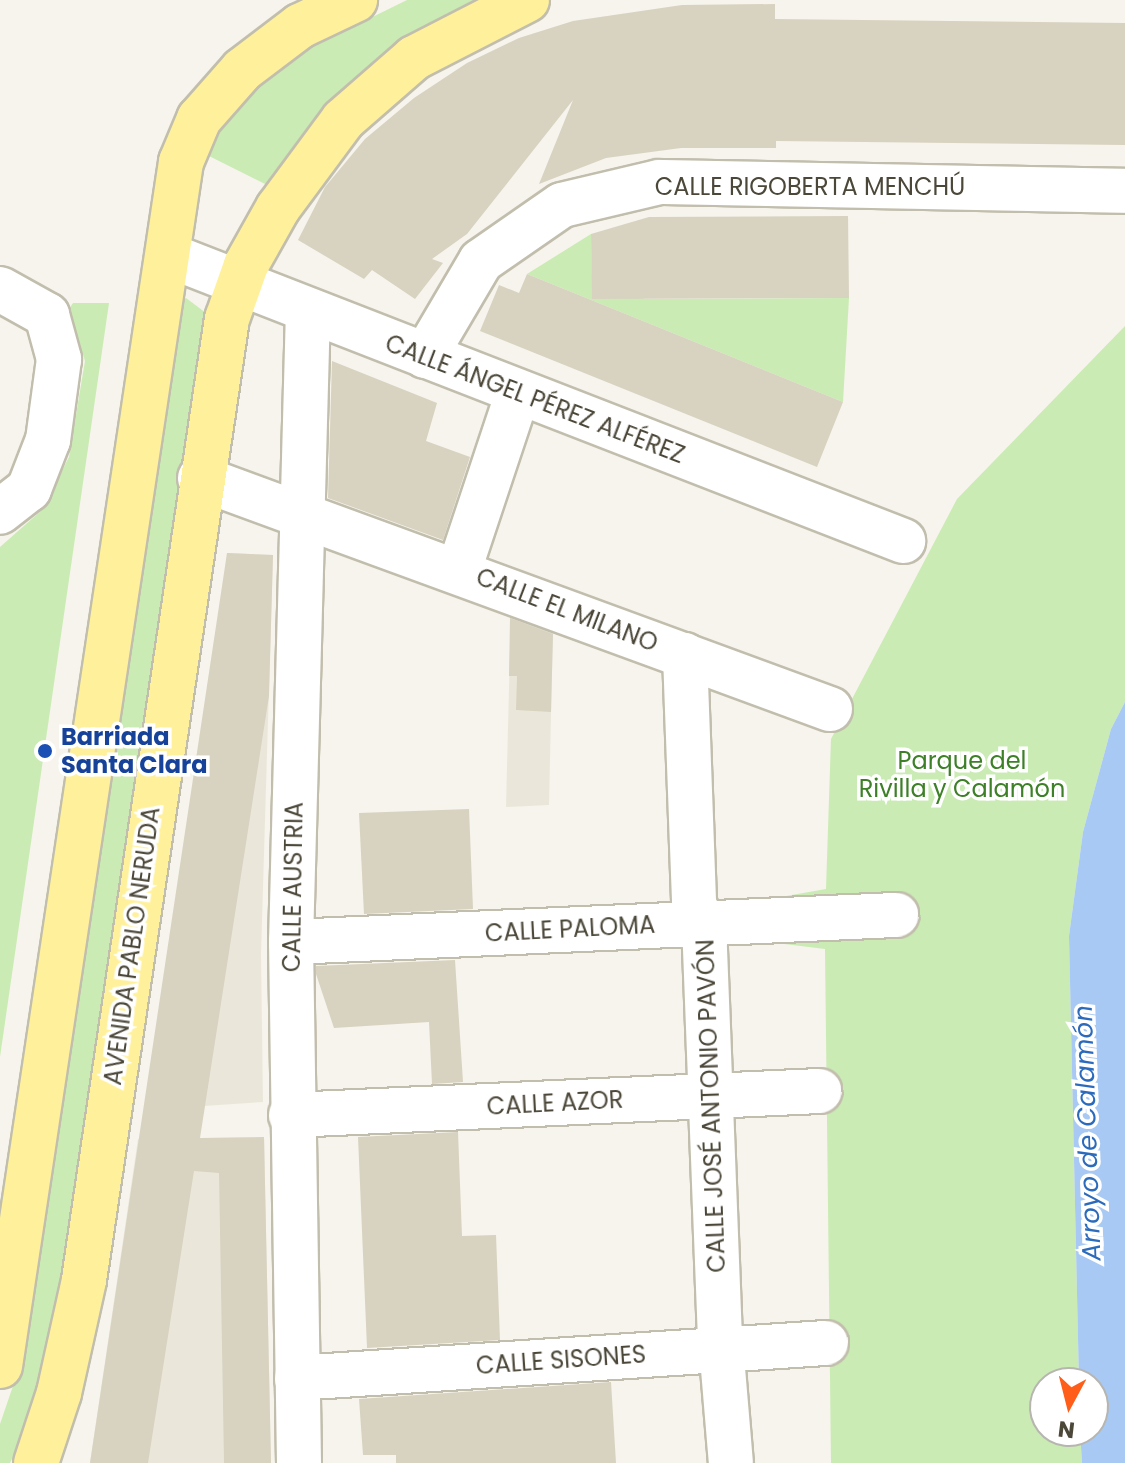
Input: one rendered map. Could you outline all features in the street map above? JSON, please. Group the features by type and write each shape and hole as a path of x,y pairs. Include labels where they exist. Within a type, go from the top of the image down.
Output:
{"main road":[{"path":"0,1366 181,162 199,119 242,70 300,26 355,0"},
{"name":"AVENIDA PABLO NERUDA","path":"36,1463 59,1393 84,1280 200,478 227,319 239,284 278,208 343,120 414,58 527,0"}],"street":[{"name":"CALLE RIGOBERTA MENCHÚ","path":"425,356 481,261 562,205 645,185 1125,191"},
{"name":"CALLE ÁNGEL PÉREZ ALFÉREZ","path":"168,255 903,541"},
{"path":"0,512 29,489 48,440 59,359 47,315 3,289"},
{"name":"CALLE AUSTRIA","path":"299,1463 291,1115 291,942 308,311"},
{"path":"459,570 518,393"},
{"name":"CALLE EL MILANO","path":"200,478 303,512 830,709"},
{"name":"CALLE JOSÉ ANTONIO PAVÓN","path":"685,655 694,905 704,923 731,1463"},
{"name":"CALLE PALOMA","path":"291,942 896,915"},
{"name":"CALLE AZOR","path":"291,1115 819,1091"},
{"name":"CALLE SISONES","path":"297,1378 826,1343"}],"shaded area":[{"path":"227,553 273,555 261,954 263,1102 204,1106"},
{"path":"511,609 553,624 549,805 506,807"},
{"path":"264,1137 271,1463 90,1463 138,1139"}],"green space":[{"path":"407,0 479,0 381,61 269,186 207,155 224,121 250,88 283,61"},
{"path":"591,234 592,278 644,278 644,299 849,298 843,402 527,274"},
{"path":"186,298 206,313 67,1276 40,1398 10,1463 0,1463 0,1424 25,1351 174,336 180,301"},
{"path":"73,303 109,303 0,1057 0,547 42,510 69,457 85,361 69,309"},
{"name":"Parque del Rivilla y Calamón","path":"1125,326 1125,702 1111,729 1083,832 1069,936 1079,1367 1029,1367 1029,1447 1081,1447 1082,1463 831,1463 825,949 743,939 741,904 826,889 831,739 957,499"}],"water":[{"name":"Arroyo de Calamón","path":"1125,702 1125,1463 1082,1463 1081,1447 1109,1447 1109,1367 1079,1367 1069,936 1083,832 1111,729"}],"building":[{"path":"775,4 775,19 1125,23 1125,145 776,141 776,148 681,148 606,158 539,184 573,100 467,234 432,259 443,263 415,299 372,270 364,279 298,240 325,187 365,139 414,98 467,63 519,38 573,21 682,5"},
{"path":"848,216 849,298 592,299 591,234 649,217"},
{"path":"527,274 843,402 817,467 480,331 499,285 519,293"},
{"path":"332,361 437,403 426,441 470,457 443,540 328,498"},
{"path":"227,553 273,555 269,696 200,1138 264,1137 271,1463 224,1463 219,1173 194,1171 148,1463 90,1463"},
{"path":"510,618 553,634 551,712 516,710 517,676 509,676"},
{"path":"469,809 473,909 364,914 359,813"},
{"path":"455,960 463,1082 432,1084 429,1022 334,1028 316,974 316,966"},
{"path":"458,1132 462,1236 496,1235 500,1340 367,1348 358,1137"},
{"path":"611,1382 616,1463 396,1463 396,1455 363,1455 359,1399"}],"place":[{"name":"Barriada Santa Clara","path":"45,751"}]}
